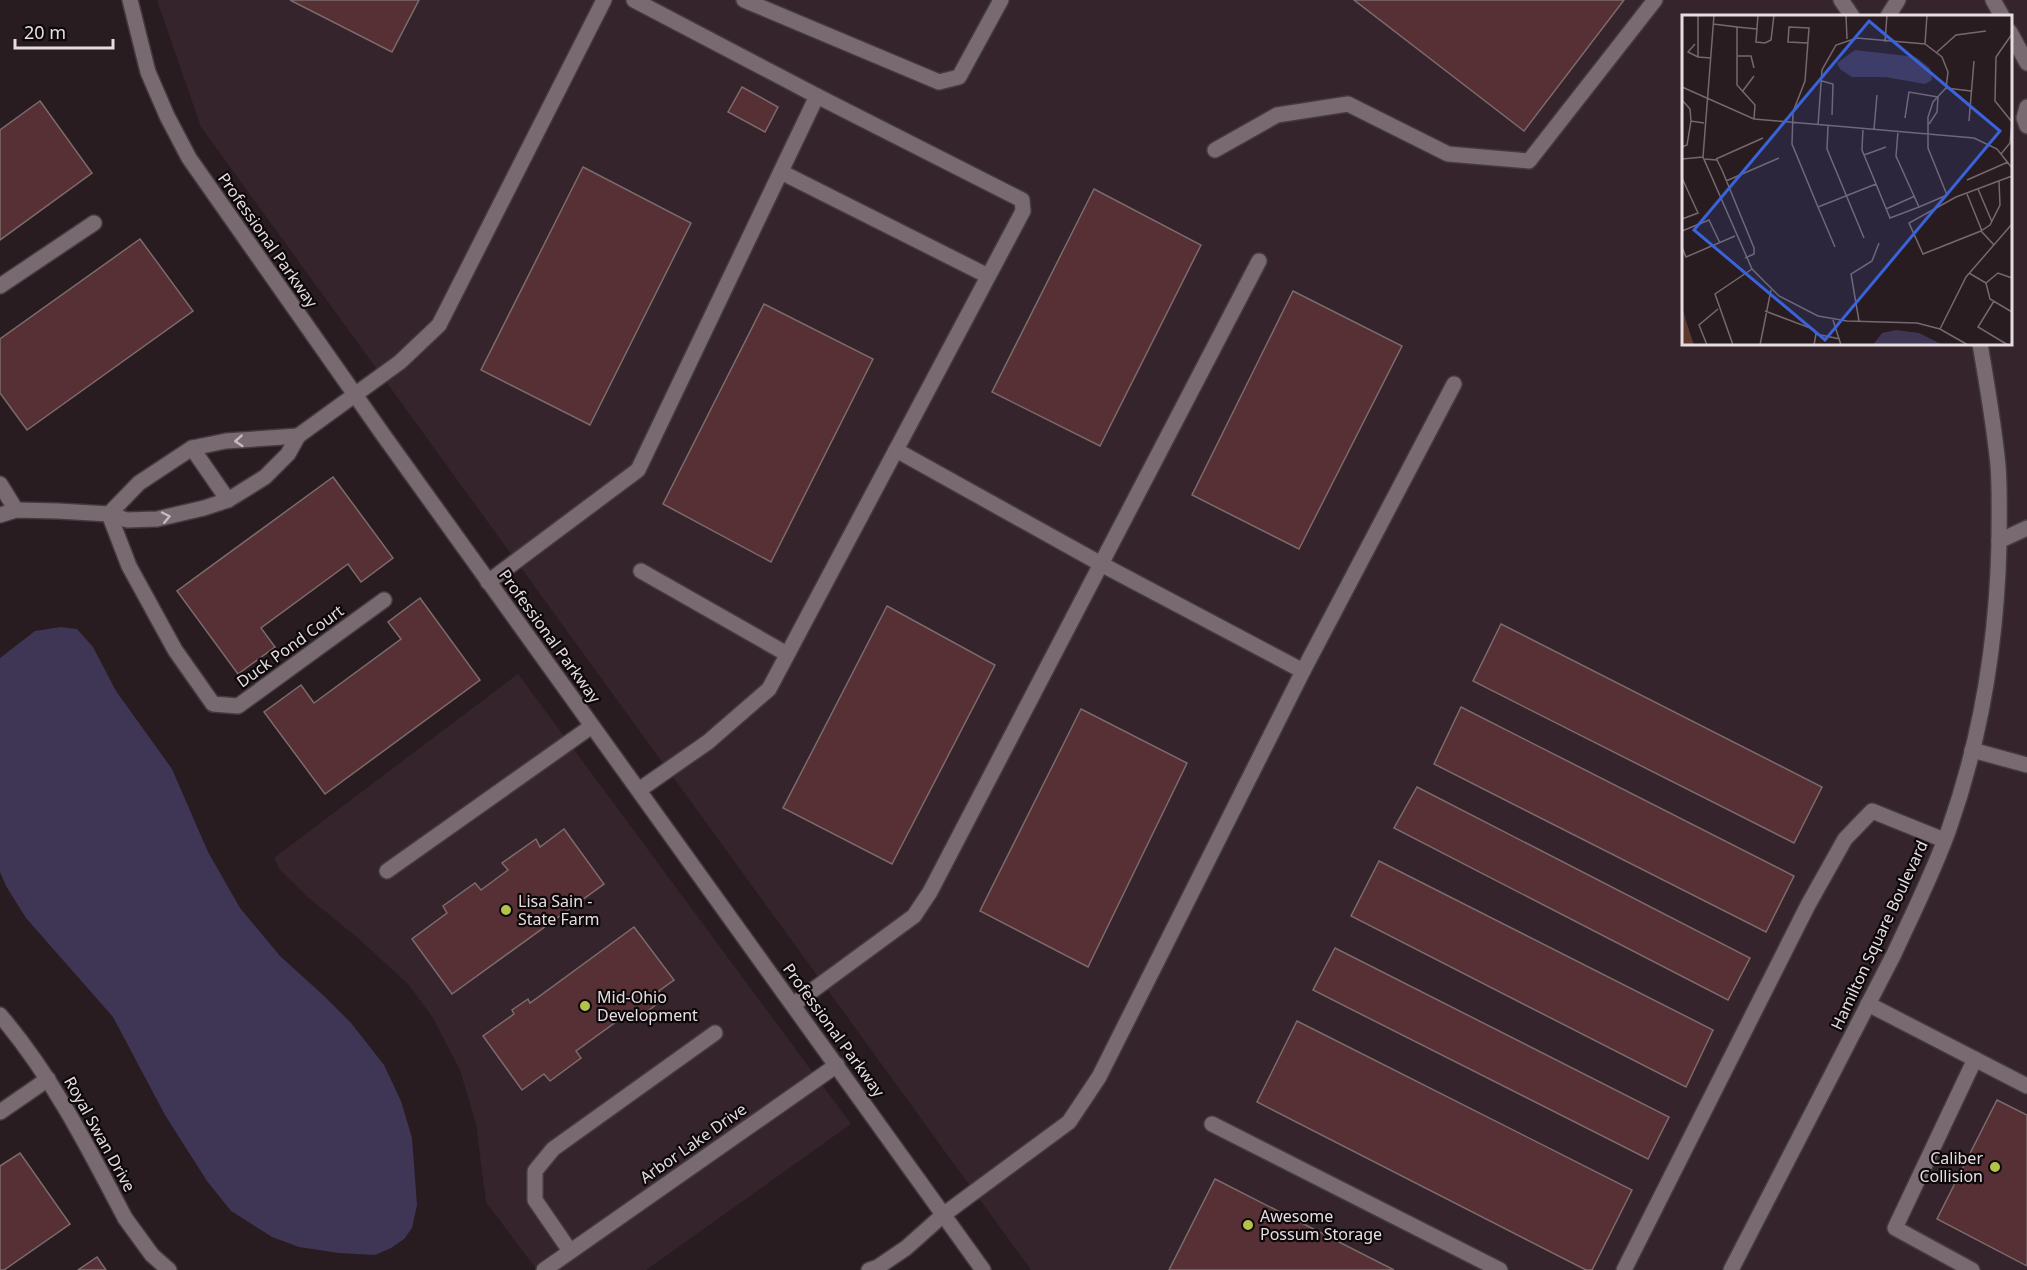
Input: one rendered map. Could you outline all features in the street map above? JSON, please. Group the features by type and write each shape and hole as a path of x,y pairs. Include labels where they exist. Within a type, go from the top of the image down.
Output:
{"street":[{"name":"Professional Parkway","path":"130,0 148,72 189,158 488,582 794,1004 983,1270"},
{"path":"0,515 16,510 109,513 127,520 157,519 228,500 265,477 288,453 298,436 400,362 439,325 604,0"},
{"path":"634,0 1022,200 1023,211 769,689 708,742 639,790"},
{"path":"744,0 939,82 959,77 1001,0"},
{"path":"1215,150 1277,115 1348,104 1448,154 1529,161 1655,0"},
{"path":"1841,0 1851,15"},
{"path":"1889,15 1898,0"},
{"path":"1993,0 2001,15"},
{"path":"2012,36 2027,63"},
{"path":"488,582 638,470 817,96"},
{"path":"2027,107 2024,118 2027,126"},
{"path":"781,172 988,276"},
{"path":"0,286 94,223"},
{"path":"794,1004 914,916 930,892 1259,261"},
{"name":"Hamilton Square Boulevard","path":"1731,1270 1919,901 1944,840 1972,750 1995,618 1999,541 1998,467 1980,345"},
{"path":"869,1270 878,1267 906,1248 944,1215 1069,1122 1099,1077 1304,671 1454,384"},
{"path":"109,513 139,483 192,448 226,441 298,436"},
{"path":"192,448 228,500"},
{"path":"896,450 1101,564 1304,671"},
{"path":"0,484 16,510"},
{"name":"Duck Pond Court","path":"109,513 129,566 175,650 213,704 238,706 384,600"},
{"path":"1999,541 2027,528"},
{"path":"641,571 787,654"},
{"path":"387,871 592,726"},
{"path":"1972,750 2027,765"},
{"path":"1624,1270 1802,915 1845,839 1872,811 1944,840"},
{"path":"1868,1005 2027,1086"},
{"name":"Royal Swan Drive","path":"0,1015 48,1078 125,1218 152,1255 169,1270"},
{"path":"544,1270 570,1251 535,1200 535,1171 553,1149 715,1033"},
{"path":"1972,1270 1895,1228 1976,1059"},
{"name":"Arbor Lake Drive","path":"570,1251 837,1065"},
{"path":"0,1112 48,1078"},
{"path":"1212,1124 1500,1270"}],"shaded area":[{"path":"157,0 2027,0 2027,1270 1031,1270 201,127"},
{"path":"61,627 77,629 93,647 116,691 172,769 208,852 240,908 280,956 351,1023 384,1065 401,1101 412,1138 417,1205 412,1228 404,1239 391,1248 375,1255 299,1247 272,1237 231,1211 207,1181 165,1115 113,1017 26,918 6,886 0,872 0,658 35,631"},
{"path":"518,674 851,1124 646,1270 537,1270 486,1202 476,1124 460,1070 433,1018 409,985 359,939 309,898 280,870 274,858"}],"building":[{"path":"290,0 419,0 392,52"},
{"path":"1354,0 1624,0 1524,131"},
{"path":"742,87 778,107 765,132 728,112"},
{"path":"40,101 92,173 0,240 0,130"},
{"path":"583,167 691,223 590,425 481,370"},
{"path":"1094,189 1201,245 1100,446 992,392"},
{"path":"140,239 193,311 27,430 0,393 0,339"},
{"path":"1293,291 1402,346 1299,549 1192,495"},
{"path":"764,304 873,359 771,562 663,504"},
{"path":"333,477 393,558 361,582 348,564 261,628 275,647 238,674 177,591"},
{"path":"420,598 480,680 325,794 264,712 301,685 314,703 401,639 388,622"},
{"path":"887,606 995,665 892,864 783,808"},
{"path":"1501,624 1822,787 1794,843 1473,681"},
{"path":"1461,707 1794,876 1766,932 1434,764"},
{"path":"1081,709 1187,763 1088,967 980,911"},
{"path":"1417,787 1750,958 1728,1000 1394,828"},
{"name":"Lisa Sain - State Farm","path":"564,829 604,884 452,994 412,939 447,913 443,906 475,883 481,890 508,870 502,863 536,839 540,847"},
{"path":"1379,861 1713,1030 1686,1087 1351,916"},
{"name":"Mid-Ohio Development","path":"634,927 674,980 659,991 665,998 633,1022 627,1014 576,1051 581,1058 550,1081 544,1074 522,1090 483,1036 514,1014 512,1010 528,999 530,1003"},
{"path":"1335,948 1669,1117 1648,1159 1313,990"},
{"path":"1297,1021 1632,1190 1592,1270 1586,1270 1257,1102"},
{"name":"Caliber Collision","path":"1997,1100 2027,1115 2027,1266 1937,1219"},
{"path":"20,1153 70,1224 4,1270 0,1270 0,1166"},
{"name":"Awesome Possum Storage","path":"1215,1179 1394,1270 1169,1270"},
{"path":"97,1257 106,1270 78,1270"}],"place":[{"name":"Lisa Sain - State Farm","path":"506,910"},
{"name":"Mid-Ohio Development","path":"585,1006"},
{"name":"Caliber Collision","path":"1995,1167"},
{"name":"Awesome Possum Storage","path":"1248,1225"}]}
